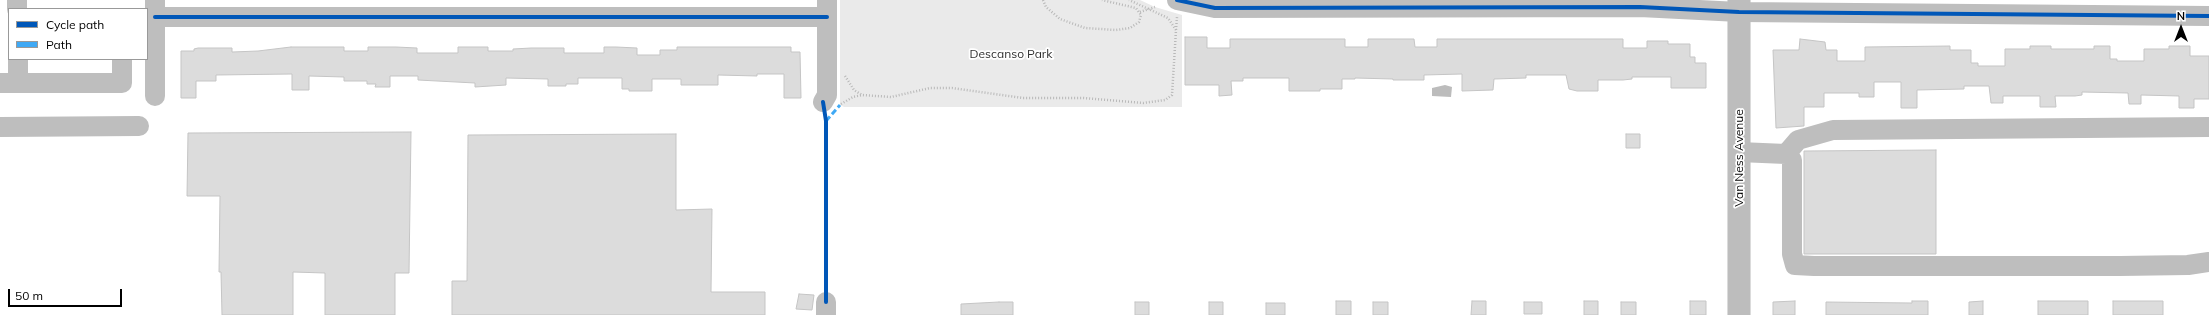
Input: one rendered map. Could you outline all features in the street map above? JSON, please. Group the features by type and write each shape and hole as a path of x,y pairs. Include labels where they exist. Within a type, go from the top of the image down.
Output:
{"main road":[{"name":"Van Ness Avenue","path":"1739,6 1739,315"}],"street":[{"path":"1177,7 1216,8 1333,4 1640,7 1739,6 2094,8 2209,16"},
{"path":"155,96 155,8 827,8 827,95 831,104"},
{"path":"18,60 9,84 122,83 122,60"},
{"path":"0,127 139,126"},
{"path":"1786,154 1798,140 1832,130 2209,127"},
{"path":"1739,152 1786,154 1792,160 1792,254 1795,264 1814,266 2120,266 2188,265 2209,262"}],"path":[{"path":"1043,0 1046,7 1060,19 1077,26 1092,29 1130,28 1139,22 1140,12"},
{"path":"1102,0 1117,5 1126,5 1136,8 1140,12"},
{"path":"1126,5 1128,0 1168,18 1176,30"},
{"path":"1140,12 1155,7"},
{"path":"831,104 862,95 891,97 930,88 952,88 1023,98 1084,98 1128,102 1157,102 1165,100 1172,95 1177,7"},
{"path":"845,69 845,77 849,84 854,90 862,95"}],"green space":[{"name":"Descanso Park","path":"840,0 1140,0 1155,7 1182,15 1182,107 844,107 840,105"}],"shaded area":[{"path":"1445,85 1452,87 1451,97 1432,96 1432,88"}],"building":[{"path":"1185,37 1207,37 1207,48 1230,48 1230,39 1345,39 1345,47 1368,47 1368,39 1414,39 1415,47 1437,47 1437,39 1623,39 1623,48 1647,48 1647,41 1668,41 1668,44 1690,44 1690,57 1695,57 1695,63 1706,63 1706,88 1671,88 1671,77 1632,77 1632,79 1623,80 1598,80 1598,91 1577,91 1569,89 1566,75 1526,75 1526,78 1494,79 1493,90 1462,91 1462,74 1424,75 1424,80 1342,79 1342,89 1320,89 1320,91 1289,91 1289,78 1243,78 1243,81 1231,81 1232,95 1219,96 1219,85 1185,85"},
{"path":"1800,39 1825,42 1826,50 1837,50 1837,61 1865,61 1865,47 1950,46 1950,50 1971,50 1971,63 1978,63 1978,66 2005,66 2005,49 2030,49 2030,46 2051,46 2051,49 2094,49 2094,46 2110,46 2110,59 2117,59 2117,61 2144,61 2144,49 2169,49 2169,46 2190,46 2190,56 2209,56 2209,99 2194,99 2194,108 2179,108 2179,96 2141,95 2141,104 2129,104 2128,93 2082,92 2082,95 2055,96 2056,107 2040,107 2040,96 2003,96 2003,103 1991,103 1989,86 1964,86 1964,89 1917,90 1917,108 1901,108 1901,82 1874,82 1874,97 1859,97 1859,93 1824,93 1824,107 1804,107 1804,126 1776,128 1773,50 1799,50"},
{"path":"291,47 344,47 344,51 368,51 368,47 417,48 417,53 458,53 458,47 488,47 488,51 513,51 513,49 531,48 564,48 564,53 604,53 604,47 616,47 637,48 637,55 660,55 660,50 677,50 677,47 791,47 791,52 800,52 801,98 784,98 784,74 757,74 757,76 718,75 718,85 681,85 681,79 652,79 652,91 629,91 629,89 622,89 622,78 578,78 578,84 548,86 548,79 506,78 506,85 475,87 475,83 418,80 418,76 390,76 390,87 375,87 376,84 367,84 367,81 344,81 344,77 309,76 309,90 292,90 292,74 216,75 216,81 196,81 196,98 181,98 181,51 194,51 194,49 198,48 232,48 232,52"},
{"path":"411,132 409,273 395,273 395,315 325,315 325,273 293,272 293,315 222,315 221,272 219,272 220,196 187,196 188,133"},
{"path":"676,134 676,210 712,209 711,292 765,292 765,315 452,315 452,281 467,281 468,135"},
{"path":"1626,134 1640,134 1640,148 1626,148"},
{"path":"1936,150 1936,254 1804,254 1804,151"},
{"path":"799,294 814,295 812,310 796,309"},
{"path":"1336,301 1351,301 1351,315 1336,315"},
{"path":"1472,301 1486,301 1486,315 1471,315"},
{"path":"1584,301 1598,301 1598,315 1584,315"},
{"path":"1690,301 1706,301 1706,315 1690,315"},
{"path":"1795,301 1795,315 1773,315 1773,302"},
{"path":"1912,301 1928,301 1928,315 1826,315 1826,302 1912,303"},
{"path":"1983,301 1983,315 1969,315 1969,302"},
{"path":"2038,301 2088,301 2088,315 2038,315"},
{"path":"2113,301 2163,301 2163,315 2113,315"},
{"path":"1013,302 1013,315 961,315 961,304"},
{"path":"1135,302 1149,302 1149,315 1135,315"},
{"path":"1209,302 1223,302 1223,315 1209,315"},
{"path":"1373,302 1388,302 1388,315 1373,315"},
{"path":"1524,302 1542,302 1542,314 1524,314"},
{"path":"1621,302 1636,302 1636,315 1621,315"},
{"path":"1266,303 1285,303 1285,315 1266,315"}],"marked path":[{"path":"826,121 840,105"}],"cycle path":[{"path":"1177,0 1215,8 1640,7 1739,12 2209,16"},
{"path":"155,17 827,17"},
{"path":"823,102 826,121 826,302"}]}
